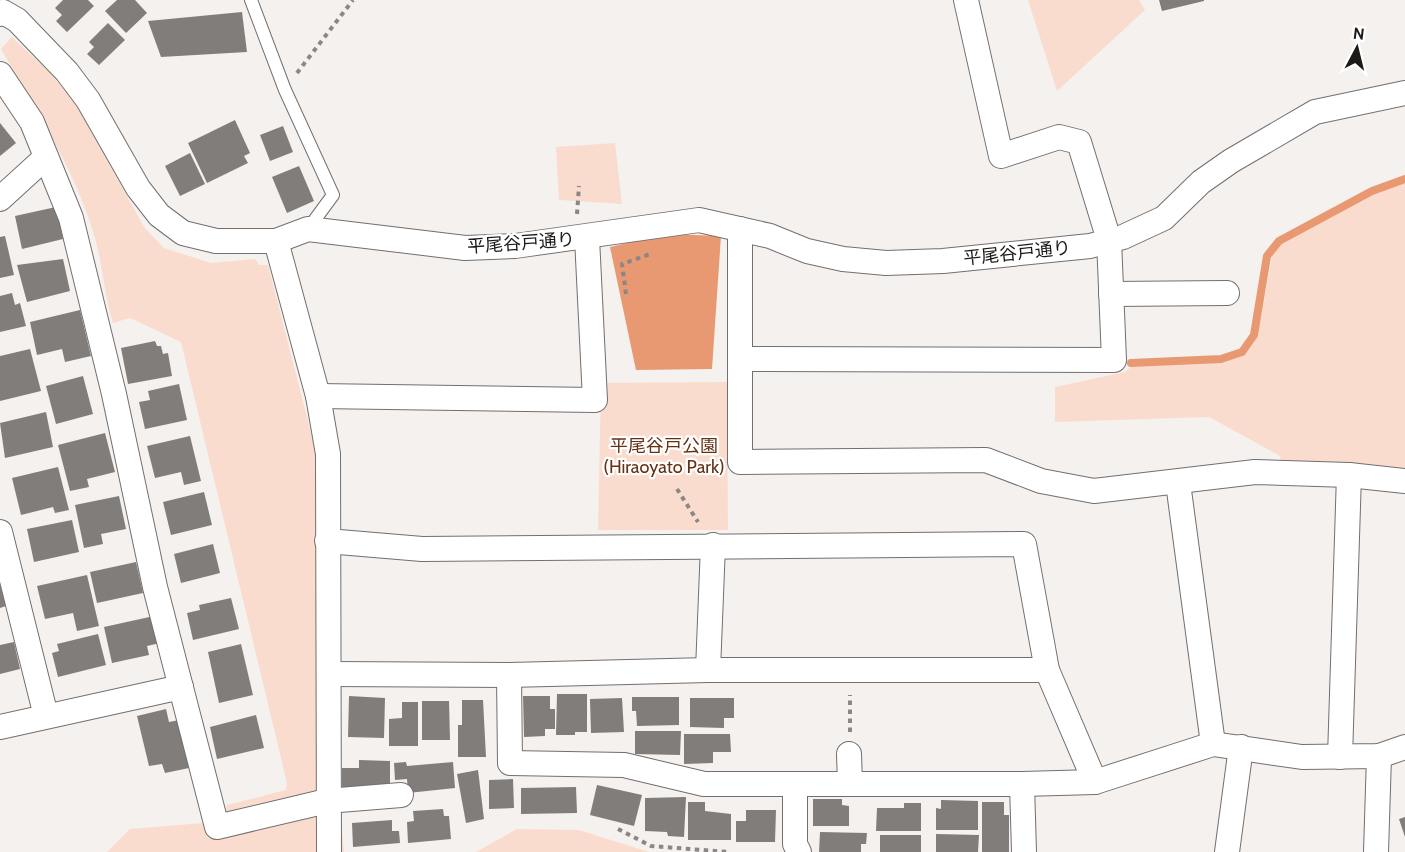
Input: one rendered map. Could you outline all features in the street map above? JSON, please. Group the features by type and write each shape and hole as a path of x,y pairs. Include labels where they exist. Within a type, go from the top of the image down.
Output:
{"street":[{"path":"740,359 1114,360 1111,294 1116,238 1078,142 1059,137 1001,156 966,0"},
{"name":"平尾谷戸通り","path":"0,14 3,12 17,20 68,72 88,100 138,188 159,215 183,233 216,242 276,241 308,229 465,248 515,246 587,238 699,220 740,229 834,257 886,263 943,261 1090,246 1164,218 1202,182 1231,161 1315,112 1405,93"},
{"path":"0,74 32,122 71,218 181,687 217,827 327,801 401,795"},
{"path":"0,199 46,157"},
{"path":"740,229 741,462 986,460 1041,481 1094,491 1178,483 1255,472 1349,475 1405,481"},
{"path":"318,396 595,400 587,238"},
{"path":"276,241 318,396 328,454 330,674 327,801 329,852"},
{"path":"1111,294 1227,292"},
{"path":"1340,757 1349,475"},
{"path":"1178,483 1213,744"},
{"path":"0,532 5,568 46,716"},
{"path":"327,542 422,549 1024,544 1047,670 1095,782"},
{"path":"708,670 713,545"},
{"path":"330,674 509,675 708,670 1047,670"},
{"path":"509,675 510,763 624,765 704,784 1095,782 1213,744 1302,757 1379,756 1405,747"},
{"path":"0,727 181,687"},
{"path":"1227,852 1241,747"},
{"path":"849,754 850,784"},
{"path":"1376,852 1379,756"},
{"path":"795,784 795,844 799,852"},
{"path":"1022,784 1024,852"}],"lane":[{"path":"251,0 285,90 333,195 308,229"}],"path":[{"path":"285,90 353,0"},
{"path":"626,294 622,264 657,251"},
{"path":"677,489 713,545"},
{"path":"849,754 850,670"},
{"path":"618,829 651,846 728,852"}],"green space":[{"path":"1028,0 1139,0 1145,10 1057,91"},
{"path":"12,37 47,70 74,101 144,227 164,248 211,263 255,259 259,265 268,265 318,460 317,793 236,816 226,810 227,805 286,790 287,783 181,342 130,318 113,323 95,238 77,188 54,140 1,49"},
{"path":"615,143 622,204 559,200 556,147"},
{"path":"1405,183 1405,470 1282,464 1280,456 1209,417 1055,422 1055,387 1125,372 1132,366 1223,362 1244,355 1253,344 1261,319 1273,251 1280,243 1376,193"},
{"name":"平尾谷戸公園 (Hiraoyato Park)","path":"727,382 728,530 598,530 601,383"},
{"path":"340,812 344,852 107,852 130,829"},
{"path":"517,829 579,830 649,852 476,852"}],"shaded area":[{"path":"667,234 721,236 712,369 636,370 610,247"}],"building":[{"path":"63,0 88,0 94,6 67,32 56,21 62,15 55,8"},
{"path":"117,0 135,0 147,13 126,33 105,11"},
{"path":"1159,0 1204,0 1204,1 1162,11"},
{"path":"242,12 247,52 161,57 148,21"},
{"path":"108,23 125,40 99,65 87,54 94,47 89,42"},
{"path":"235,120 250,153 244,156 248,163 207,183 188,143"},
{"path":"0,123 16,143 0,156"},
{"path":"283,126 293,152 270,161 260,135"},
{"path":"190,153 205,184 180,196 165,166"},
{"path":"299,166 314,201 287,213 272,177"},
{"path":"56,207 63,239 22,249 15,216"},
{"path":"5,236 14,275 0,278 0,237"},
{"path":"63,259 70,291 27,302 17,265"},
{"path":"12,293 15,305 20,303 26,326 0,332 0,296"},
{"path":"80,310 91,356 65,362 62,349 37,355 30,322"},
{"path":"155,341 157,346 161,346 163,354 168,353 172,376 128,384 121,348"},
{"path":"30,349 41,391 0,401 0,356"},
{"path":"83,376 93,414 56,424 46,386"},
{"path":"179,384 187,420 145,429 139,402 150,400 148,391"},
{"path":"46,412 53,447 5,458 0,423"},
{"path":"105,433 115,472 87,479 89,487 70,491 58,445"},
{"path":"190,436 201,481 184,485 181,472 155,478 147,446"},
{"path":"58,467 69,510 55,513 53,507 21,515 12,478"},
{"path":"204,492 212,525 171,535 163,502"},
{"path":"119,496 126,529 101,534 103,544 84,548 75,505"},
{"path":"72,520 79,552 34,562 27,529"},
{"path":"213,544 220,573 181,583 174,554"},
{"path":"136,562 143,593 97,603 90,572"},
{"path":"87,575 99,626 77,631 73,613 45,619 37,586"},
{"path":"0,584 6,606 0,608"},
{"path":"231,598 239,629 193,640 187,613 200,610 199,605"},
{"path":"154,616 160,643 147,646 149,655 112,663 104,627"},
{"path":"98,634 106,665 58,677 52,653 59,651 57,644"},
{"path":"14,642 20,669 0,674 0,645"},
{"path":"241,644 253,695 219,703 208,652"},
{"path":"557,694 587,694 587,732 575,732 575,735 556,735"},
{"path":"349,696 385,698 384,738 348,737"},
{"path":"523,696 550,696 550,709 555,709 555,729 545,729 545,736 524,737"},
{"path":"632,697 679,697 679,725 637,726 636,711 632,711"},
{"path":"622,698 624,732 591,733 590,699"},
{"path":"690,698 734,698 734,718 724,718 724,728 690,727"},
{"path":"462,700 483,700 486,757 458,757 458,725 462,725"},
{"path":"422,701 449,701 450,740 422,740"},
{"path":"402,702 418,702 418,746 389,746 389,719 402,718"},
{"path":"166,709 169,722 179,720 189,768 165,773 162,764 149,766 137,716"},
{"path":"256,715 264,748 217,759 210,727"},
{"path":"635,731 681,731 680,755 635,754"},
{"path":"684,734 730,734 731,752 713,752 713,763 684,764"},
{"path":"359,760 390,761 390,787 342,793 342,768 359,768"},
{"path":"406,762 407,766 453,762 455,788 408,793 407,779 395,780 394,763"},
{"path":"478,770 484,819 466,823 457,774"},
{"path":"513,779 514,808 489,809 489,780"},
{"path":"597,785 642,795 634,826 590,815"},
{"path":"576,787 577,813 521,814 521,788"},
{"path":"686,797 684,837 668,836 667,832 645,831 645,798"},
{"path":"813,799 842,799 842,805 849,806 849,826 813,826"},
{"path":"941,800 978,801 978,830 936,830 936,808 941,809"},
{"path":"688,802 705,802 705,811 731,814 731,840 688,840"},
{"path":"982,802 1004,802 1004,815 1009,815 1009,852 982,852"},
{"path":"904,803 921,803 921,831 876,831 877,808 904,808"},
{"path":"443,809 444,816 449,816 451,839 408,843 407,822 414,821 413,811"},
{"path":"746,810 776,810 775,842 736,842 736,821 746,821"},
{"path":"1405,817 1405,837 1399,819"},
{"path":"392,820 392,831 399,831 400,843 353,847 352,823"},
{"path":"820,832 867,833 866,844 861,844 861,852 819,852"},
{"path":"936,834 979,835 978,852 936,852"},
{"path":"880,835 921,835 921,852 880,852"}],"waterway":[{"path":"1131,363 1221,359 1242,352 1254,335 1267,256 1279,241 1372,191 1405,179"}]}
